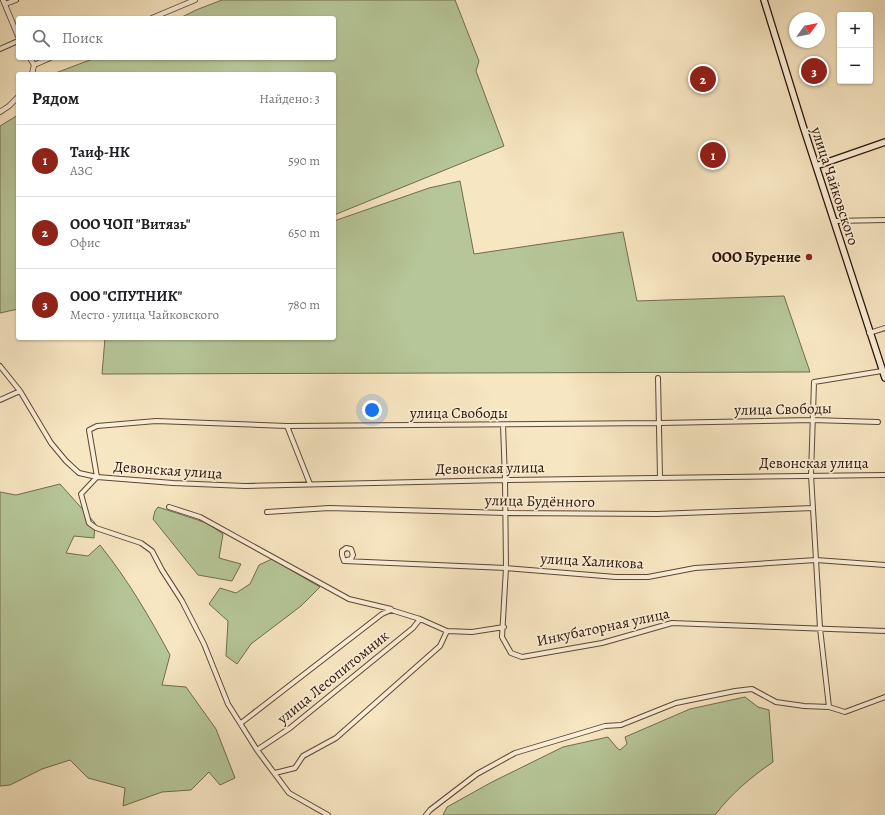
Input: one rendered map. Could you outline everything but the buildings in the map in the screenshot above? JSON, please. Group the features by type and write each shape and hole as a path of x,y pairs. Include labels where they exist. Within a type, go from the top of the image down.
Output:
{"main road":[{"name":"улица Чайковского","path":"764,0 869,333 885,378"},
{"path":"816,166 885,142"}],"street":[{"path":"16,0 4,2 16,31"},
{"path":"157,16 193,0"},
{"path":"0,49 16,42"},
{"path":"31,60 34,65 32,72"},
{"path":"34,65 45,60"},
{"path":"0,112 16,99"},
{"path":"834,221 885,220"},
{"path":"869,333 885,328"},
{"name":"Девонская улица","path":"0,366 20,392 51,443 66,461 79,473 96,477 173,483 244,486 660,477 885,475"},
{"path":"828,707 820,628 811,475 814,382 882,371"},
{"path":"658,378 660,477"},
{"path":"0,400 20,392"},
{"name":"улица Свободы","path":"96,477 89,430 97,426 156,421 287,426 503,425 812,420 878,422"},
{"name":"Инкубаторная улица","path":"503,425 506,568 504,627 502,637 511,653 522,657 602,643 672,623 885,631"},
{"path":"287,426 310,484"},
{"path":"96,477 81,494 89,523 96,528 141,543 152,551 182,600 204,644 228,704 257,750 289,793 328,815"},
{"path":"169,507 200,516 349,599 420,619 447,631 472,632 504,627"},
{"name":"улица Будённого","path":"267,512 329,508 506,513 657,514 813,508"},
{"name":"улица Халикова","path":"344,561 506,568 616,577 648,577 695,568 816,560 885,565"},
{"path":"241,723 382,614 391,610"},
{"name":"улица Лесопитомник","path":"257,750 290,728 413,628 420,619"},
{"path":"275,773 295,768 302,756 336,738 440,646 447,631"},
{"path":"426,815 430,810 477,774 515,753 605,726 621,725 676,703 752,689 776,702 804,706 828,707 844,712 885,697"}],"green space":[{"path":"222,0 455,0 479,61 476,71 504,146 336,214 336,72 58,72 90,60 336,60 336,16 184,16"},
{"path":"16,116 16,309 0,313 0,126"},
{"path":"460,181 474,254 623,232 637,301 784,296 810,372 102,374 105,340 336,340 336,220 429,188"},
{"path":"60,484 95,523 94,538 74,536 66,553 88,556 100,545 120,571 138,598 170,655 162,685 186,687 216,729 235,778 220,785 209,772 191,790 162,792 123,806 125,788 88,778 70,760 42,769 10,785 0,786 0,492 16,495"},
{"path":"158,507 207,523 223,534 219,558 241,564 232,581 198,575 153,519 155,511"},
{"path":"272,559 320,587 301,606 251,644 237,664 226,656 228,621 209,604 220,588 236,593 250,584 259,565"},
{"path":"745,697 758,707 769,710 773,762 742,786 715,815 443,815 447,807 492,782 563,747 608,737 620,750 627,744 625,737 690,709"}],"place":[{"name":"ООО \"СПУТНИК\"","path":"814,71"},
{"name":"ООО ЧОП \"Витязь\"","path":"703,79"},
{"name":"Таиф-НК","path":"713,155"},
{"name":"ООО Бурение","path":"809,257"}]}
